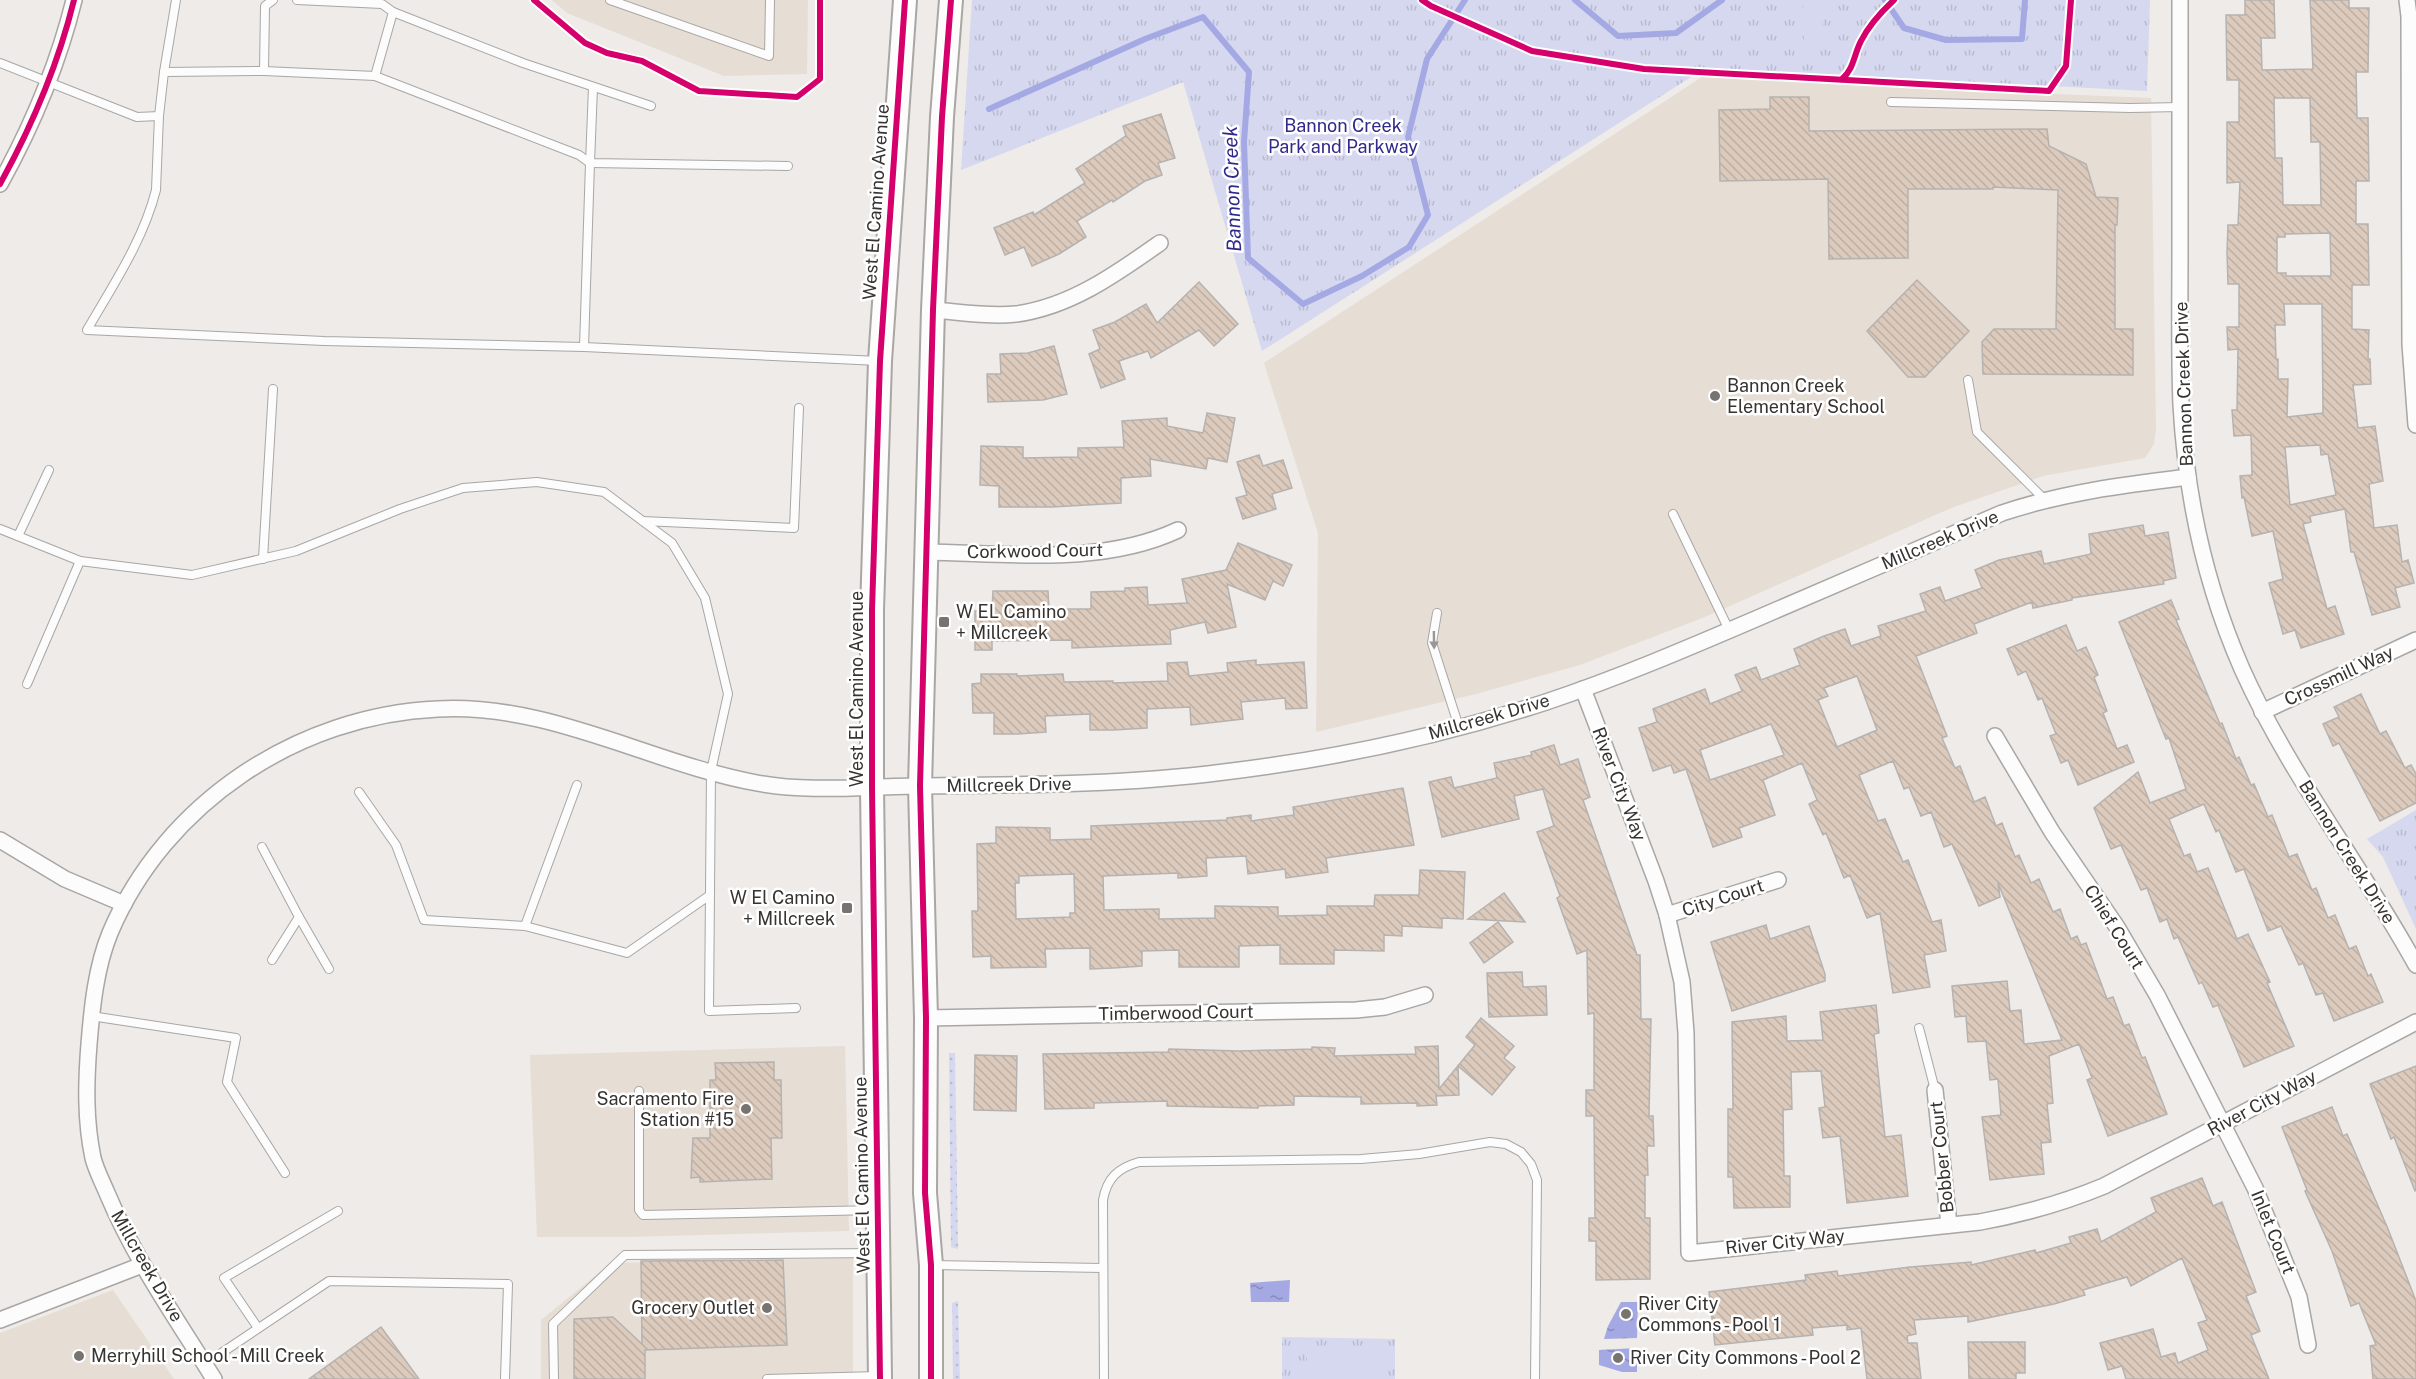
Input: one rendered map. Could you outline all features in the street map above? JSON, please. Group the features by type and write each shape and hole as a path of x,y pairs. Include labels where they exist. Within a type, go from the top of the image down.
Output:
{"main road":[{"name":"West El Camino Avenue","path":"880,1378 872,787 872,610 880,361 905,0"},
{"path":"931,1379 931,1264 925,1193 926,1017 920,786 933,310 942,117 951,0"}],"street":[{"path":"0,184 22,145 66,32 74,0"},
{"name":"Bannon Creek Drive","path":"2180,0 2181,381 2188,477 2200,540 2222,617 2262,712 2290,762 2416,965"},
{"path":"2407,0 2409,16 2410,344 2416,425"},
{"path":"933,310 1000,315 1048,307 1078,296 1160,243"},
{"name":"Millcreek Drive","path":"214,1379 142,1265 125,1234 94,1162 86,1102 91,1016 104,950 124,904 141,875 165,844 221,789 254,766 288,747 324,731 400,712 439,708 479,709 518,713 556,722 711,771 764,784 797,788 1078,784 1226,772 1314,759 1458,727 1583,689 1655,662 2002,513 2044,499 2087,490 2188,477"},
{"name":"Corkwood Court","path":"926,552 1053,554 1115,550 1161,538 1178,530"},
{"name":"Crossmill Way","path":"2262,712 2416,639"},
{"name":"River City Way","path":"1583,689 1667,915 1682,982 1686,1033 1689,1253 1950,1225 2023,1214 2064,1202 2104,1186 2416,1022"},
{"name":"Chief Court","path":"1995,736 2052,831 2116,927 2157,995 2223,1124"},
{"path":"0,840 65,879 124,904"},
{"name":"City Court","path":"1667,915 1778,880"},
{"name":"Timberwood Court","path":"926,1017 1356,1010 1385,1007 1425,994"},
{"name":"Bobber Court","path":"1935,1090 1950,1225"},
{"name":"Inlet Court","path":"2223,1124 2255,1188 2299,1297 2308,1345"},
{"path":"0,1320 142,1265"}],"lane":[{"path":"176,0 159,116 154,200 131,255 87,330 324,341 584,347 880,361"},
{"path":"264,71 265,6 273,0"},
{"path":"297,0 382,4 393,12 523,63 651,106"},
{"path":"610,0 655,18 769,56 770,0"},
{"path":"375,76 393,12"},
{"path":"0,63 137,117 159,116"},
{"path":"164,72 264,71 375,76 579,155 590,163 788,166"},
{"path":"584,347 593,87"},
{"path":"1891,102 2130,108 2180,106"},
{"path":"1968,380 1977,432 2044,499"},
{"path":"263,559 273,390"},
{"path":"642,520 794,528 799,408"},
{"path":"18,536 49,470"},
{"path":"0,529 80,561 192,575 296,551 400,509 463,488 537,482 603,492 672,543 705,598 728,694 711,771 709,1011 796,1008"},
{"path":"1673,514 1729,630"},
{"path":"27,684 80,561"},
{"path":"1437,613 1432,643 1458,727"},
{"path":"525,926 577,785"},
{"path":"359,792 396,845 424,920 525,926 627,953 710,895"},
{"path":"262,847 329,969"},
{"path":"272,960 299,917"},
{"path":"91,1016 236,1038 227,1082 285,1173"},
{"path":"1918,1028 1935,1090"},
{"path":"639,1091 639,1210 643,1215 877,1210"},
{"path":"1104,1379 1105,1189 1112,1176 1124,1166 1139,1162 1361,1159 1419,1154 1490,1142 1506,1144 1521,1152 1531,1164 1537,1180 1535,1379"},
{"path":"258,1329 224,1278 338,1211"},
{"path":"554,1379 553,1324 625,1255 878,1253"},
{"path":"931,1264 1103,1268"},
{"path":"205,1364 329,1281 508,1284 505,1379"},
{"path":"767,1379 880,1378"}],"shaded area":[{"path":"552,0 808,0 807,74 724,76 567,13"},
{"name":"Bannon Creek Elementary School","path":"1705,75 1847,85 2151,98 2156,429 2154,444 2145,458 2043,476 1951,508 1705,617 1580,665 1476,694 1316,732 1318,533 1264,363"},
{"path":"845,1046 849,1231 537,1237 530,1055"},
{"path":"853,1258 853,1379 541,1379 541,1320 611,1263"},
{"name":"Merryhill School - Mill Creek","path":"113,1290 174,1379 0,1379 0,1333"}],"green space":[{"name":"Bannon Creek Park and Parkway","path":"972,0 2150,0 2147,91 1705,68 1262,351 1183,82 961,170"},
{"path":"1822,0 1823,48 1804,49 1803,1"},
{"path":"2416,810 2416,929 2383,857 2367,839"},
{"path":"949,1053 955,1053 958,1249 951,1247"},
{"path":"958,1301 960,1379 953,1379 952,1303"},
{"path":"1282,1337 1395,1339 1395,1379 1282,1379"},
{"path":"1307,1346 1384,1346 1384,1379 1307,1379"}],"water":[{"path":"1290,1280 1289,1302 1251,1302 1250,1283"},
{"name":"River City Commons - Pool 1","path":"1621,1302 1638,1302 1637,1338 1604,1339 1608,1326"},
{"name":"River City Commons - Pool 2","path":"1637,1348 1637,1372 1622,1372 1599,1365 1599,1350"}],"building":[{"path":"2245,0 2274,0 2275,38 2261,38 2262,70 2313,69 2310,0 2349,0 2349,8 2369,8 2368,72 2356,72 2357,118 2368,118 2369,181 2356,181 2356,224 2368,224 2369,285 2352,285 2352,329 2369,330 2368,359 2370,359 2371,384 2353,385 2358,428 2375,426 2383,481 2369,484 2374,528 2397,525 2402,562 2408,560 2414,583 2395,588 2400,607 2372,615 2354,552 2351,552 2345,509 2310,516 2311,522 2303,524 2327,609 2335,606 2344,634 2301,648 2295,630 2283,634 2269,583 2283,579 2273,531 2252,536 2244,497 2242,498 2240,476 2252,475 2251,435 2234,436 2232,410 2237,410 2238,349 2228,350 2227,327 2239,327 2239,284 2228,284 2227,252 2228,225 2238,225 2240,182 2227,183 2227,122 2239,122 2239,80 2227,80 2226,15 2245,15","holes":["2274,98 2310,98 2311,142 2320,142 2321,205 2283,205 2282,158 2275,158","2330,233 2331,276 2286,276 2286,273 2277,273 2277,237 2285,237 2285,234","2284,304 2322,304 2323,413 2287,417 2288,379 2278,379 2275,325 2285,325","2320,445 2321,455 2328,454 2336,495 2290,505 2285,447"]},
{"path":"1770,97 1809,97 1809,131 2047,129 2049,146 2086,164 2096,197 2118,198 2117,225 2115,225 2115,329 2133,329 2133,375 1983,374 1982,342 1994,329 2056,329 2058,190 1993,187 1993,189 1908,189 1908,258 1829,259 1828,179 1720,181 1719,110 1770,109"},
{"path":"1161,114 1175,158 1158,163 1162,175 1145,181 1113,202 1112,200 1077,221 1086,237 1059,254 1032,266 1024,247 1005,255 994,228 1033,212 1034,215 1085,183 1076,169 1126,136 1123,126"},
{"path":"1917,280 1969,331 1925,377 1908,377 1867,331"},
{"path":"1199,282 1238,324 1214,346 1199,330 1151,358 1148,351 1119,361 1125,379 1101,388 1089,354 1100,349 1093,330 1115,322 1146,304 1157,323"},
{"path":"1054,346 1067,394 1043,400 988,402 987,374 1001,374 1000,354 1028,353"},
{"path":"1207,413 1235,418 1227,462 1208,458 1206,469 1150,459 1151,476 1121,478 1121,503 999,507 999,486 980,485 981,446 1023,447 1023,458 1078,457 1078,448 1124,447 1122,421 1167,418 1167,426 1203,433"},
{"path":"1259,455 1263,466 1283,460 1292,488 1272,494 1276,509 1243,519 1236,498 1247,495 1237,462"},
{"path":"2143,525 2145,536 2168,532 2176,578 2163,581 2164,584 2072,598 2072,600 2033,608 2032,602 1974,624 1977,633 1916,656 1947,736 1942,738 1955,768 1960,766 1974,802 1985,797 1996,826 2002,823 2015,857 2019,855 2031,883 2039,879 2053,912 2060,909 2071,939 2077,936 2081,945 2086,943 2107,999 2113,997 2124,1026 2129,1024 2142,1058 2145,1057 2167,1114 2108,1136 2087,1080 2092,1078 2079,1044 2049,1056 2053,1103 2047,1104 2051,1142 2041,1143 2044,1174 1990,1180 1982,1117 2001,1115 1998,1079 1990,1080 1986,1041 1968,1042 1966,1016 1955,1017 1952,986 2007,981 2010,1011 2021,1010 2024,1044 2062,1040 1998,883 2000,897 1979,906 1952,844 1944,847 1931,812 1921,816 1909,787 1904,789 1893,761 1859,775 1878,821 1885,819 1903,862 1908,860 1932,922 1941,920 1946,951 1924,955 1930,987 1893,993 1880,913 1867,918 1850,875 1844,878 1826,833 1823,835 1809,804 1817,800 1802,763 1763,780 1775,815 1739,828 1742,837 1713,847 1686,769 1674,773 1671,765 1653,771 1639,728 1657,722 1653,709 1705,689 1710,704 1742,691 1735,675 1756,667 1761,680 1800,665 1794,649 1824,636 1845,629 1851,646 1881,636 1878,626 1926,611 1920,594 1940,587 1945,601 1982,588 1975,570 1999,560 2041,551 2044,564 2091,554 2089,534","holes":["1857,676 1877,730 1837,747 1818,700 1828,696 1824,688","1771,724 1784,755 1710,780 1700,750"]},
{"path":"1238,543 1292,565 1283,586 1273,581 1265,600 1227,584 1236,627 1208,633 1205,622 1170,630 1171,644 1072,648 1072,640 992,641 992,650 975,650 975,611 992,611 993,591 1048,591 1049,609 1091,609 1091,592 1125,591 1125,588 1147,587 1148,605 1187,603 1182,579 1226,570"},
{"path":"2171,600 2179,619 2176,620 2236,759 2239,757 2251,785 2254,784 2268,817 2272,815 2289,857 2297,854 2312,890 2316,888 2328,918 2335,915 2349,949 2356,946 2368,976 2371,974 2383,1002 2334,1021 2323,993 2316,995 2303,963 2299,965 2281,926 2268,931 2244,869 2236,872 2219,830 2216,832 2204,804 2169,819 2184,856 2190,854 2197,872 2208,868 2237,939 2248,934 2270,982 2267,983 2294,1046 2244,1067 2218,1005 2213,1007 2202,982 2199,984 2178,937 2174,939 2167,919 2160,922 2147,888 2141,890 2121,845 2111,849 2094,808 2138,772 2150,803 2186,789 2169,738 2166,739 2119,622"},
{"path":"2066,625 2077,651 2086,647 2098,675 2094,677 2107,711 2103,713 2117,749 2127,745 2134,762 2078,785 2068,760 2061,763 2050,736 2056,734 2042,698 2038,700 2026,671 2018,675 2007,649"},
{"path":"1256,660 1256,665 1304,662 1307,708 1286,709 1285,698 1241,702 1243,719 1191,725 1190,707 1147,709 1147,728 1113,730 1090,730 1090,714 1045,716 1046,732 1017,734 994,734 994,713 973,713 972,684 981,683 981,674 1017,674 1017,676 1063,674 1064,682 1168,681 1167,663 1187,662 1189,676 1228,672 1227,663"},
{"path":"2361,694 2380,734 2386,731 2405,768 2411,765 2416,774 2416,803 2380,821 2339,743 2333,746 2323,724 2339,717 2334,707"},
{"path":"1554,745 1560,765 1578,759 1590,797 1583,800 1637,955 1640,955 1641,1019 1651,1019 1649,1116 1653,1116 1654,1146 1647,1146 1648,1175 1645,1175 1645,1218 1650,1218 1650,1279 1596,1280 1596,1241 1589,1241 1589,1218 1595,1218 1594,1116 1586,1116 1586,1090 1594,1090 1594,1013 1588,1014 1587,950 1577,954 1557,898 1560,896 1537,832 1554,826 1543,789 1514,796 1519,819 1442,837 1429,782 1451,777 1454,788 1497,778 1494,763 1532,755 1531,752"},
{"path":"1403,788 1414,845 1326,858 1328,872 1286,878 1285,869 1248,874 1246,856 1206,858 1207,876 1178,878 1178,873 1103,876 1104,910 1159,909 1159,919 1215,918 1215,906 1278,907 1278,916 1327,915 1327,906 1374,906 1375,895 1419,895 1420,870 1465,872 1463,919 1442,918 1442,928 1402,926 1402,936 1384,935 1384,951 1334,950 1334,964 1280,964 1280,945 1239,946 1239,967 1179,967 1179,950 1142,951 1142,966 1090,969 1090,948 1045,949 1046,967 991,968 991,956 973,957 972,911 978,911 977,844 996,843 996,827 1050,828 1050,840 1091,839 1091,826 1227,820 1227,818 1251,815 1251,821 1294,815 1293,807","holes":["1074,874 1075,913 1070,913 1070,917 1016,919 1015,883 1019,883 1019,876"]},
{"path":"1504,893 1525,922 1468,919"},
{"path":"1498,922 1513,942 1484,963 1470,943"},
{"path":"1766,925 1770,939 1809,926 1825,974 1825,981 1732,1011 1711,942"},
{"path":"1522,972 1523,987 1546,986 1547,1015 1489,1017 1487,973"},
{"path":"1876,1005 1879,1033 1874,1034 1885,1137 1901,1135 1908,1196 1847,1203 1840,1136 1823,1138 1819,1108 1825,1107 1821,1071 1791,1072 1792,1109 1783,1110 1784,1176 1790,1176 1790,1207 1734,1208 1733,1177 1728,1177 1728,1109 1733,1109 1732,1022 1786,1016 1787,1041 1823,1040 1820,1012"},
{"path":"1481,1018 1514,1046 1504,1058 1515,1067 1492,1095 1458,1066 1459,1095 1436,1096 1437,1105 1361,1104 1361,1097 1294,1096 1294,1105 1258,1106 1258,1108 1167,1106 1167,1101 1094,1103 1094,1108 1045,1109 1043,1054 1168,1052 1169,1049 1239,1051 1312,1049 1312,1047 1335,1048 1334,1056 1416,1054 1415,1047 1438,1046 1439,1089 1475,1045 1466,1037"},
{"path":"975,1055 1017,1056 1016,1111 974,1110"},
{"name":"Sacramento Fire Station #15","path":"774,1062 774,1080 781,1080 782,1138 771,1138 772,1179 700,1182 700,1177 691,1178 693,1138 710,1138 710,1080 716,1080 715,1063"},
{"path":"2416,1066 2415,1191 2394,1137 2391,1139 2370,1084"},
{"path":"2332,1107 2343,1136 2347,1134 2416,1301 2416,1379 2373,1379 2370,1346 2376,1345 2359,1303 2351,1306 2332,1251 2305,1191 2307,1190 2282,1127"},
{"path":"2202,1178 2213,1206 2222,1202 2256,1292 2246,1296 2260,1331 2251,1335 2269,1379 2126,1379 2122,1366 2108,1370 2100,1343 2153,1329 2161,1357 2175,1353 2178,1363 2208,1350 2198,1323 2207,1320 2182,1258 2131,1286 2127,1277 2083,1290 2085,1295 2054,1304 1968,1322 1968,1316 1914,1320 1916,1334 1907,1336 1908,1343 1917,1343 1921,1379 1867,1379 1861,1328 1847,1330 1847,1325 1812,1328 1813,1335 1715,1345 1709,1292 1806,1280 1805,1275 1837,1271 1838,1276 1910,1267 1971,1262 1971,1265 2035,1250 2036,1253 2071,1243 2069,1237 2097,1229 2101,1242 2156,1212 2151,1198"},
{"path":"783,1260 787,1345 645,1350 645,1379 574,1379 574,1319 613,1317 642,1344 641,1261"},
{"path":"381,1327 419,1379 309,1379"},
{"path":"1968,1342 2025,1342 2025,1373 2016,1373 2016,1379 1969,1379"}],"waterway":[{"name":"Bannon Creek","path":"989,109 1145,39 1203,17 1249,72 1244,142 1248,258 1303,304 1362,276 1409,247 1428,215 1408,137 1427,59 1465,0"},
{"name":"Bannon Creek","path":"1575,0 1618,36 1676,33 1722,0"},
{"name":"Bannon Creek","path":"1885,0 1904,28 1946,40 2022,39 2025,0"}],"cycle path":[{"path":"0,184 43,95 74,0"},
{"path":"534,0 585,43 607,53 642,61 699,91 797,97 820,79 820,0"},
{"path":"880,1379 872,787 872,610 880,361 905,0"},
{"path":"931,1379 931,1265 925,1193 926,1018 920,786 933,310 942,117 951,0"},
{"path":"1422,0 1532,51 1644,69 2049,91 2066,66 2071,0"},
{"path":"1842,79 1849,71 1868,30 1894,0"}],"place":[{"name":"Bannon Creek Elementary School","path":"1715,396"},
{"name":"W EL Camino + Millcreek","path":"944,622"},
{"name":"W El Camino + Millcreek","path":"847,908"},
{"name":"Sacramento Fire Station #15","path":"746,1109"},
{"name":"Grocery Outlet","path":"767,1308"},
{"name":"River City Commons - Pool 1","path":"1626,1314"},
{"name":"Merryhill School - Mill Creek","path":"79,1356"},
{"name":"River City Commons - Pool 2","path":"1618,1358"}]}
